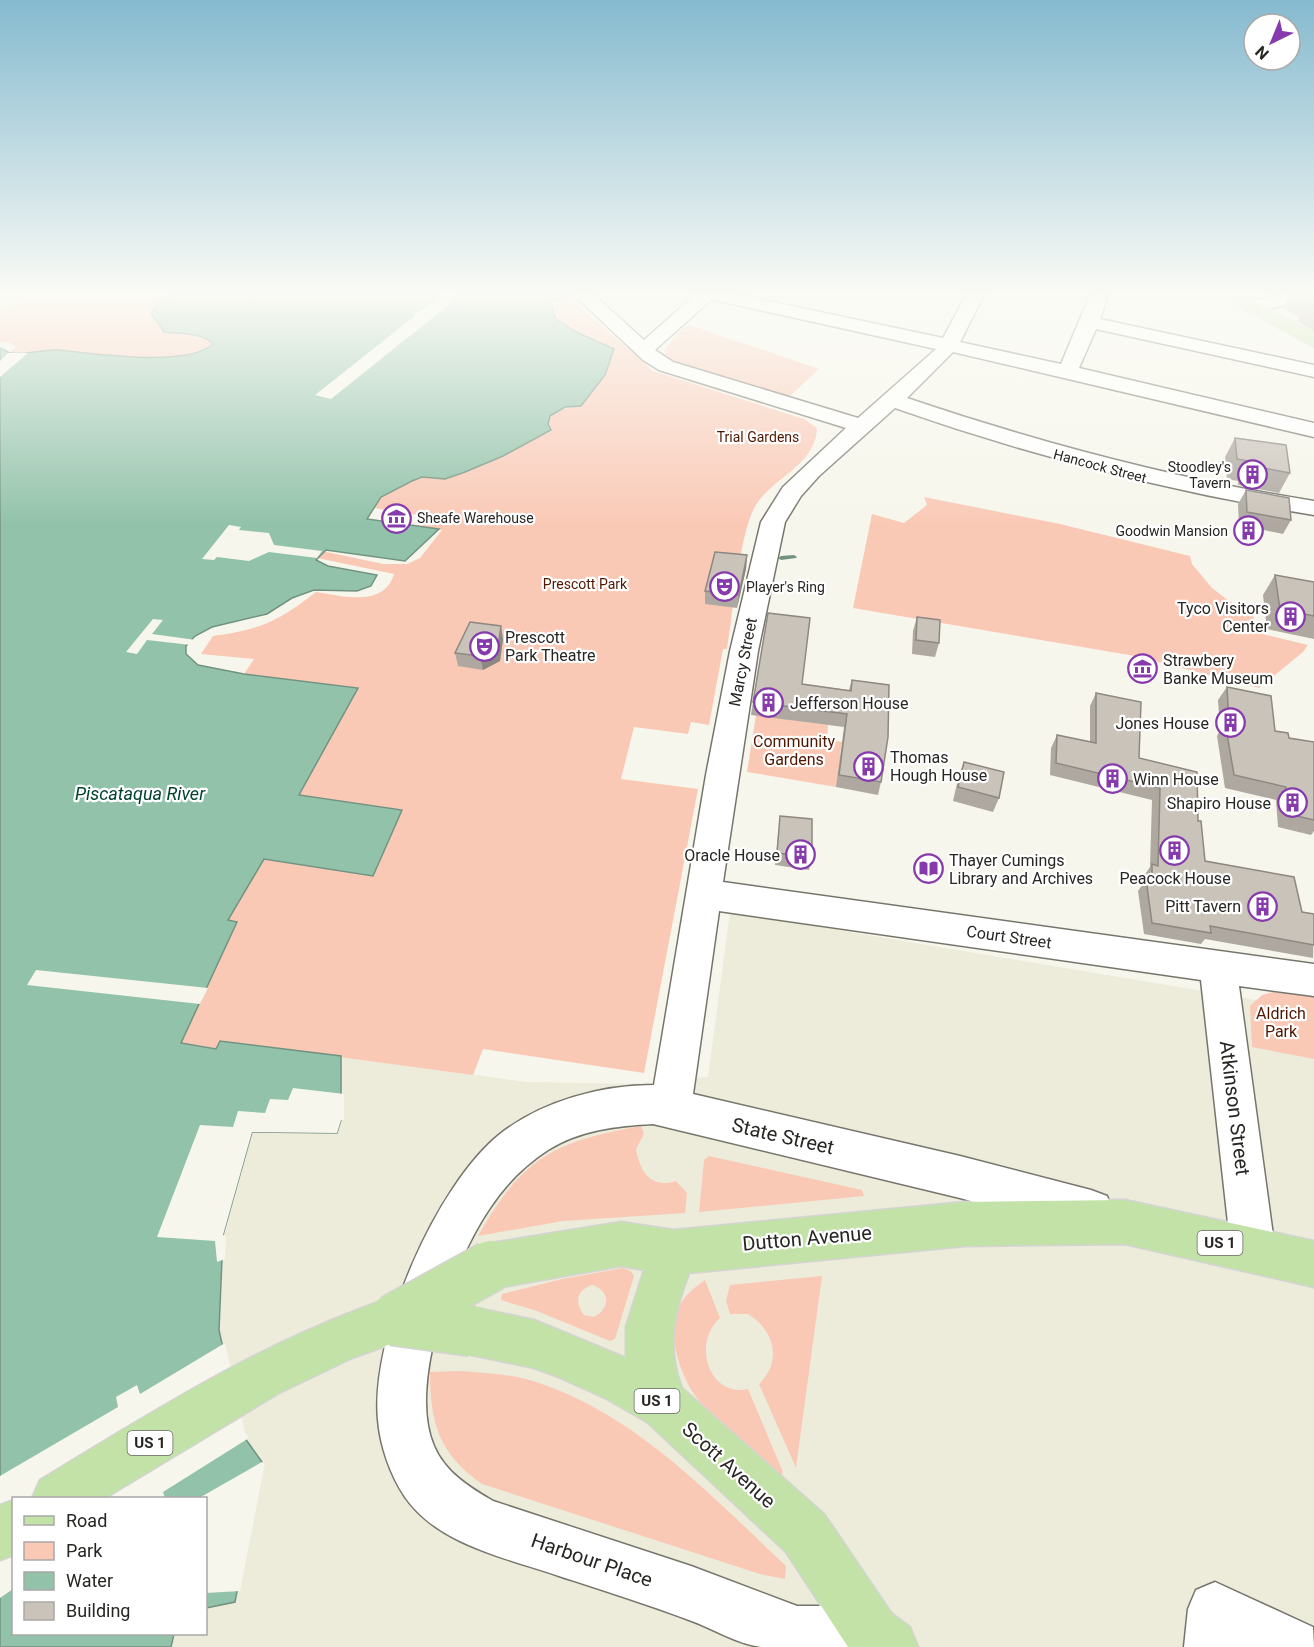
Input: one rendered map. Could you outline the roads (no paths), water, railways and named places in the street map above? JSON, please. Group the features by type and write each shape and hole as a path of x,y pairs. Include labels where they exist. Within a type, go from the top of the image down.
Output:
{"main road":[{"name":"State Street","path":"1125,1221 1314,1264"},
{"name":"Dutton Avenue","path":"393,1320 490,1266 621,1244 675,1251 965,1224 1125,1221"},
{"path":"663,1405 653,1381 649,1363 647,1329 652,1304 675,1251"},
{"name":"Scott Avenue","path":"393,1320 472,1331 534,1344 564,1354 624,1382 663,1405 805,1533 877,1643"},
{"name":"US 1","path":"60,1497 241,1386 318,1347 393,1320"}],"street":[{"path":"685,372 861,426"},
{"name":"Marcy Street","path":"671,1107 734,708 773,522 791,492 861,426 924,372"},
{"path":"1071,372 1314,430"},
{"name":"Hancock Street","path":"892,400 1006,439 1109,469 1189,487 1314,508"},
{"name":"Court Street","path":"704,894 1314,980"},
{"name":"Atkinson Street","path":"1218,966 1253,1250"},
{"name":"State Street","path":"401,1381 414,1322 444,1246 466,1204 505,1157 551,1124 580,1113 640,1105 671,1107 753,1130 960,1177 1125,1221"},
{"name":"Harbour Place","path":"401,1381 403,1425 419,1471 444,1501 461,1514 691,1593 797,1634 877,1643"},
{"path":"1212,1647 1215,1609 1293,1647"}],"water":[{"name":"Piscataqua River","path":"0,372 606,372 581,406 565,407 550,416 548,424 551,430 503,456 465,472 445,479 422,477 381,497 367,519 439,529 405,561 326,550 316,560 328,566 377,575 371,586 357,591 314,590 292,598 267,614 212,627 195,636 186,646 186,654 198,665 244,674 358,688 299,795 402,810 373,876 264,859 228,920 237,922 181,1043 216,1049 220,1041 341,1056 341,1120 337,1133 252,1132 223,1235 219,1330 242,1434 262,1462 235,1602 207,1608 207,1497 12,1497 12,1635 174,1635 171,1647 0,1647"}],"waterway":[{"path":"781,558 794,557"}],"place":[{"name":"Stoodley's Tavern","path":"1252,475"},
{"name":"Sheafe Warehouse","path":"396,518"},
{"name":"Goodwin Mansion","path":"1249,531"},
{"name":"Player's Ring","path":"725,587"},
{"name":"Tyco Visitors Center","path":"1290,617"},
{"name":"Prescott Park Theatre","path":"484,646"},
{"name":"Strawbery Banke Museum","path":"1142,669"},
{"name":"Jefferson House","path":"769,703"},
{"name":"Jones House","path":"1230,723"},
{"name":"Thomas Hough House","path":"869,766"},
{"name":"Winn House","path":"1112,779"},
{"name":"Shapiro House","path":"1292,803"},
{"name":"Peacock House","path":"1175,850"},
{"name":"Oracle House","path":"801,855"},
{"name":"Thayer Cumings Library and Archives","path":"928,869"},
{"name":"Pitt Tavern","path":"1262,906"}],"park label":[{"name":"Trial Gardens","path":"758,437"},
{"name":"Prescott Park","path":"585,584"},
{"name":"Community Gardens","path":"794,750"},
{"name":"Aldrich Park","path":"1281,1022"}]}
